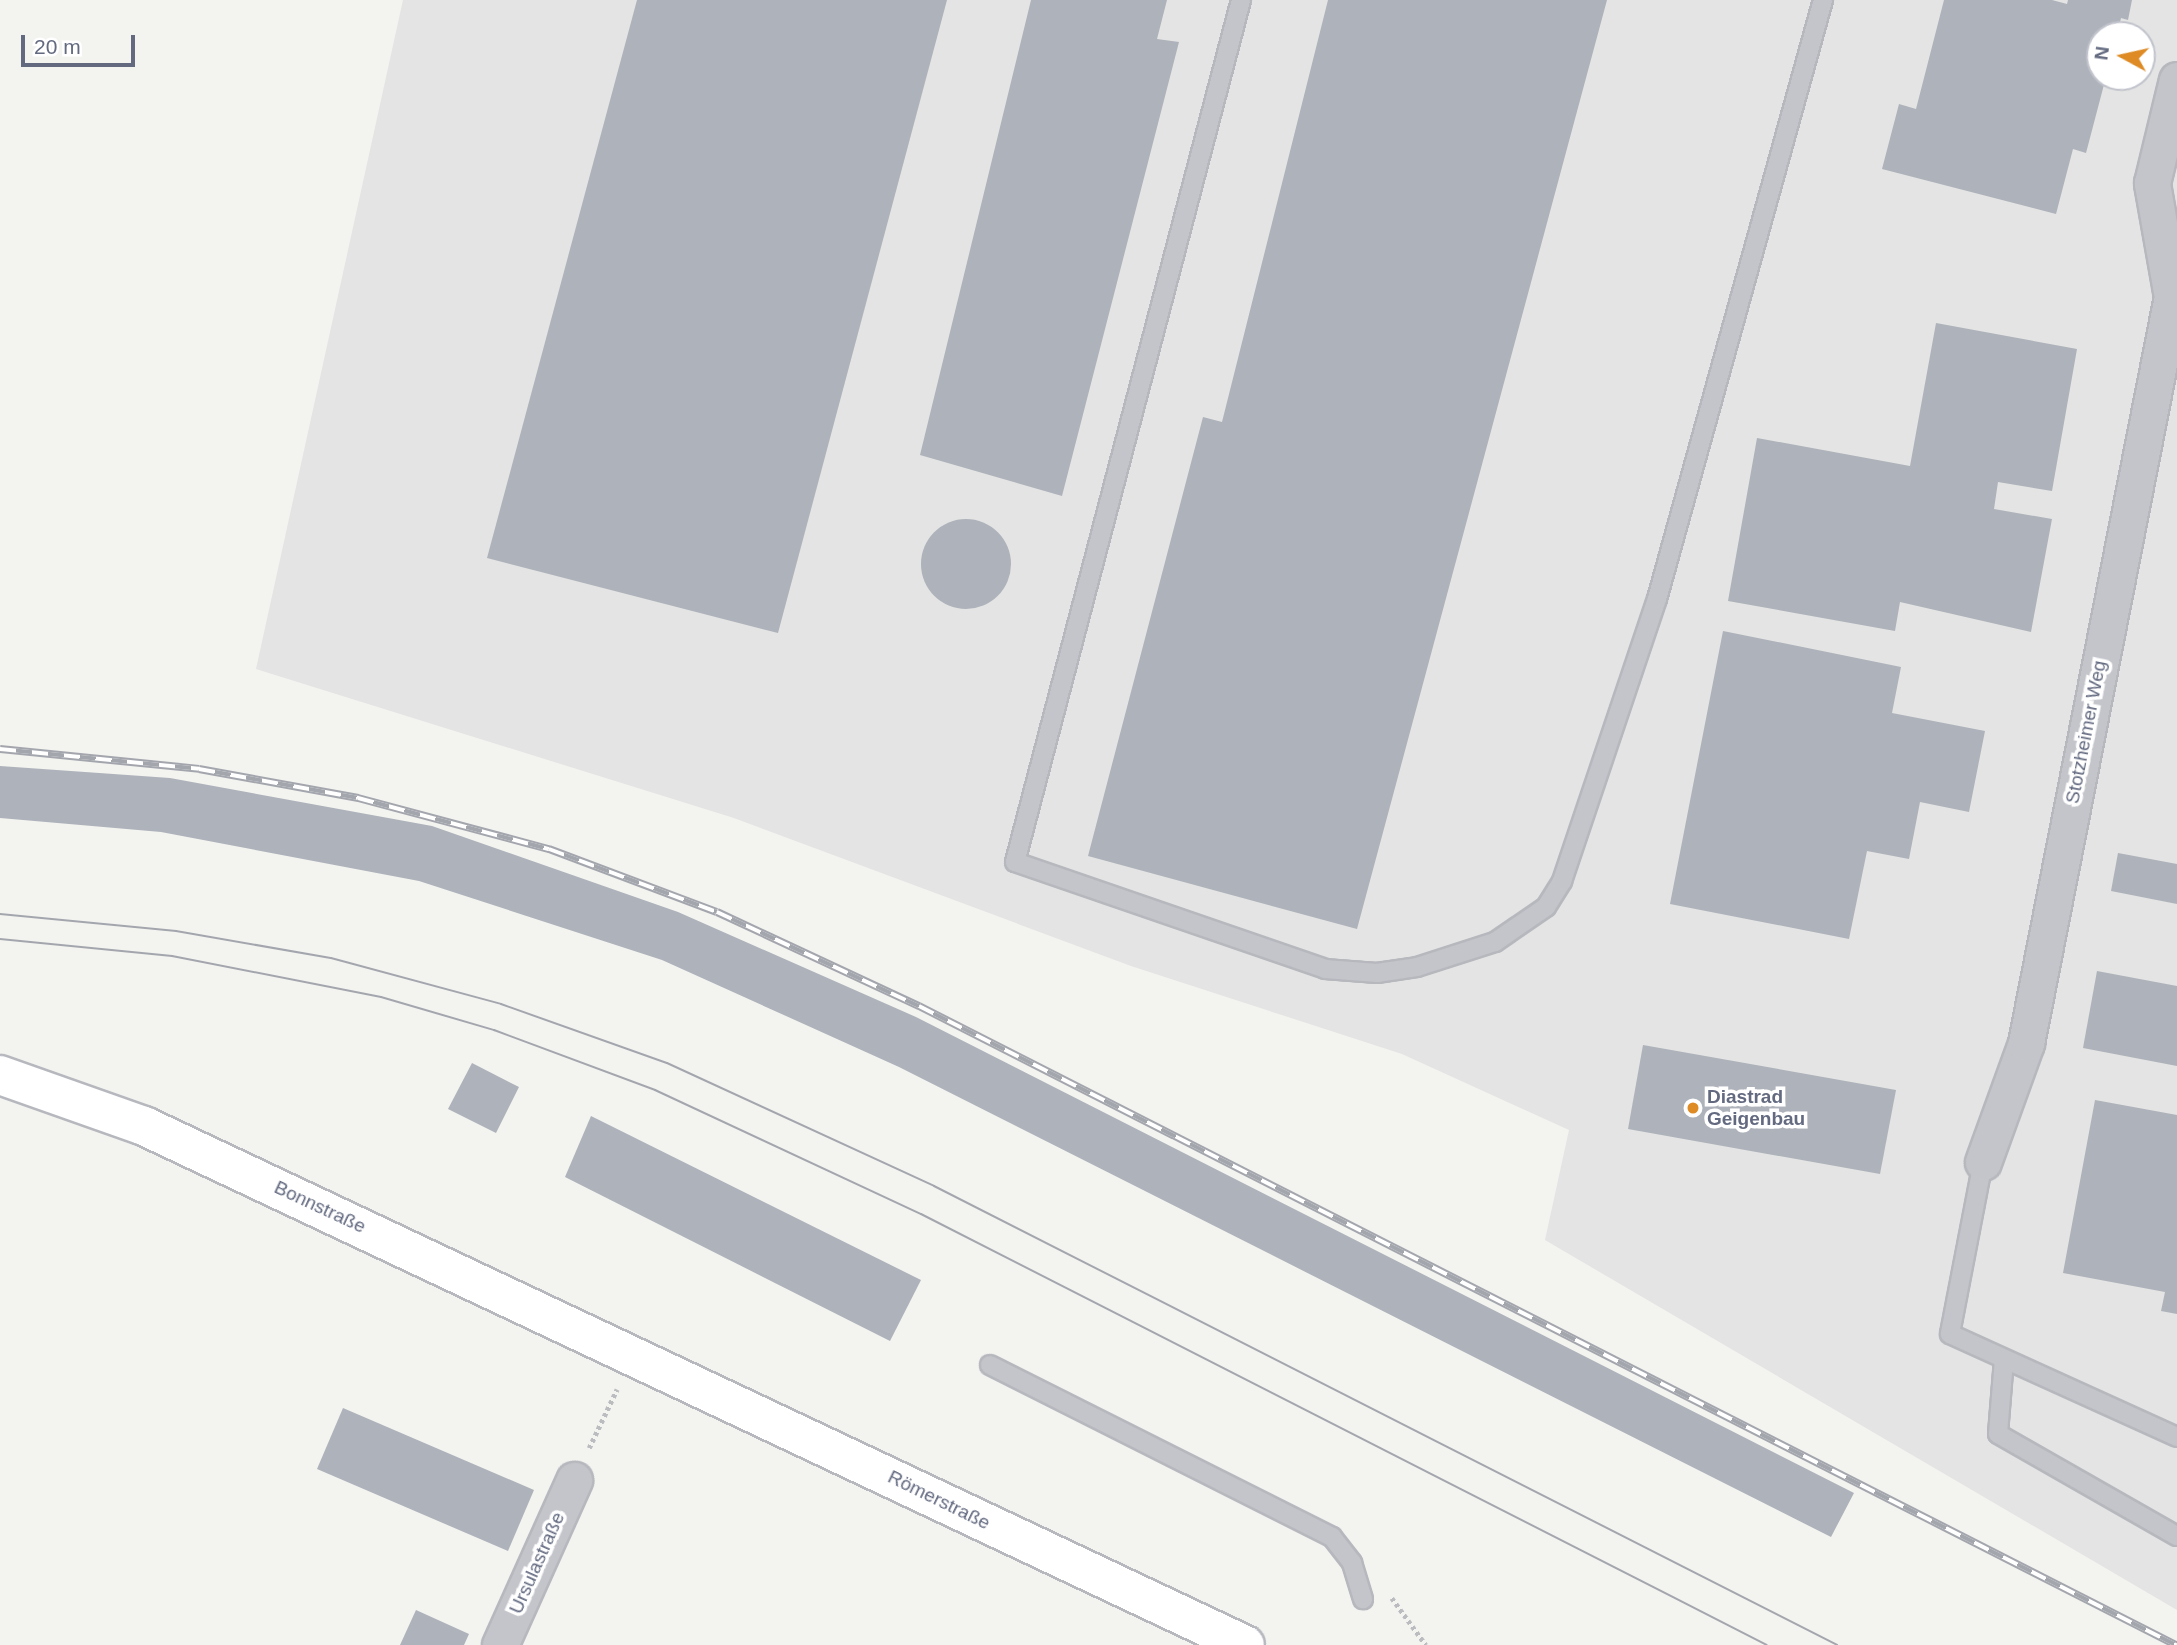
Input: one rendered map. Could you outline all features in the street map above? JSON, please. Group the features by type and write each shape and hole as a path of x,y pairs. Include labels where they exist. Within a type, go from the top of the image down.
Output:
{"main road":[{"name":"Bonnstraße","path":"0,1075 144,1126 626,1369"},
{"name":"Römerstraße","path":"626,1369 1245,1645"}],"street":[{"path":"2175,298 2151,183 2177,80"},
{"name":"Stotzheimer Weg","path":"1983,1162 2026,1044 2175,298"},
{"name":"Ursulastraße","path":"500,1645 574,1480"}],"lane":[{"path":"1241,0 1015,862 1325,969 1377,973 1417,967 1495,942 1546,907 1562,881 1657,599 1823,0"},
{"path":"1983,1162 1951,1334 2177,1437"},
{"path":"2004,1359 1998,1434 2177,1536"},
{"path":"990,1365 1332,1537 1352,1563 1363,1599"}],"path":[{"path":"574,1480 626,1369"},
{"path":"1383,1586 1426,1645"}],"shaded area":[{"path":"403,0 2177,0 2177,1610 1545,1240 1569,1130 1402,1054 1131,966 734,818 256,669"}],"building":[{"path":"637,0 947,0 778,633 487,558"},
{"path":"1031,0 1167,0 1157,39 1179,42 1062,496 920,455"},
{"path":"1328,0 1607,0 1357,929 1088,856 1203,417 1222,422"},
{"path":"1944,0 2052,0 2067,4 2068,0 2132,0 2128,20 2121,18 2120,21 2086,21 2086,91 2102,91 2086,153 2073,149 2056,214 1882,169 1899,104 1916,109"},
{"path":"1936,323 2077,349 2052,491 1998,482 1994,509 2052,519 2031,632 1900,602 1895,631 1728,601 1757,438 1910,466"},
{"path":"966,519 983,523 998,532 1007,547 1011,564 1007,581 998,596 983,605 966,609 949,605 934,596 925,581 921,564 925,547 934,532 949,523"},
{"path":"1723,631 1901,667 1892,713 1985,731 1969,812 1920,802 1909,859 1867,851 1849,939 1670,904"},
{"path":"0,766 170,778 432,826 678,912 916,1017 1854,1493 1831,1537 899,1067 662,960 419,881 161,832 0,818"},
{"path":"2118,853 2177,864 2177,904 2111,891"},
{"path":"2097,971 2177,986 2177,1066 2083,1048"},
{"path":"1643,1045 1896,1090 1880,1174 1628,1129"},
{"path":"472,1063 519,1087 496,1133 448,1109"},
{"path":"2095,1100 2177,1115 2177,1314 2161,1311 2165,1292 2063,1273"},
{"path":"591,1116 921,1280 890,1341 565,1177"},
{"path":"343,1408 534,1490 508,1551 317,1469"},
{"path":"416,1610 469,1634 464,1645 400,1645"}],"tram line":[{"path":"0,914 176,931 331,958 501,1004 667,1063 934,1186 1837,1645"},
{"path":"0,939 172,956 381,997 494,1030 655,1090 921,1214 1767,1645"}],"railway":[{"path":"0,749 199,769 358,798 549,849 717,912 919,1006 2176,1645"}],"place":[{"name":"Diastrad Geigenbau","path":"1693,1108"}]}
